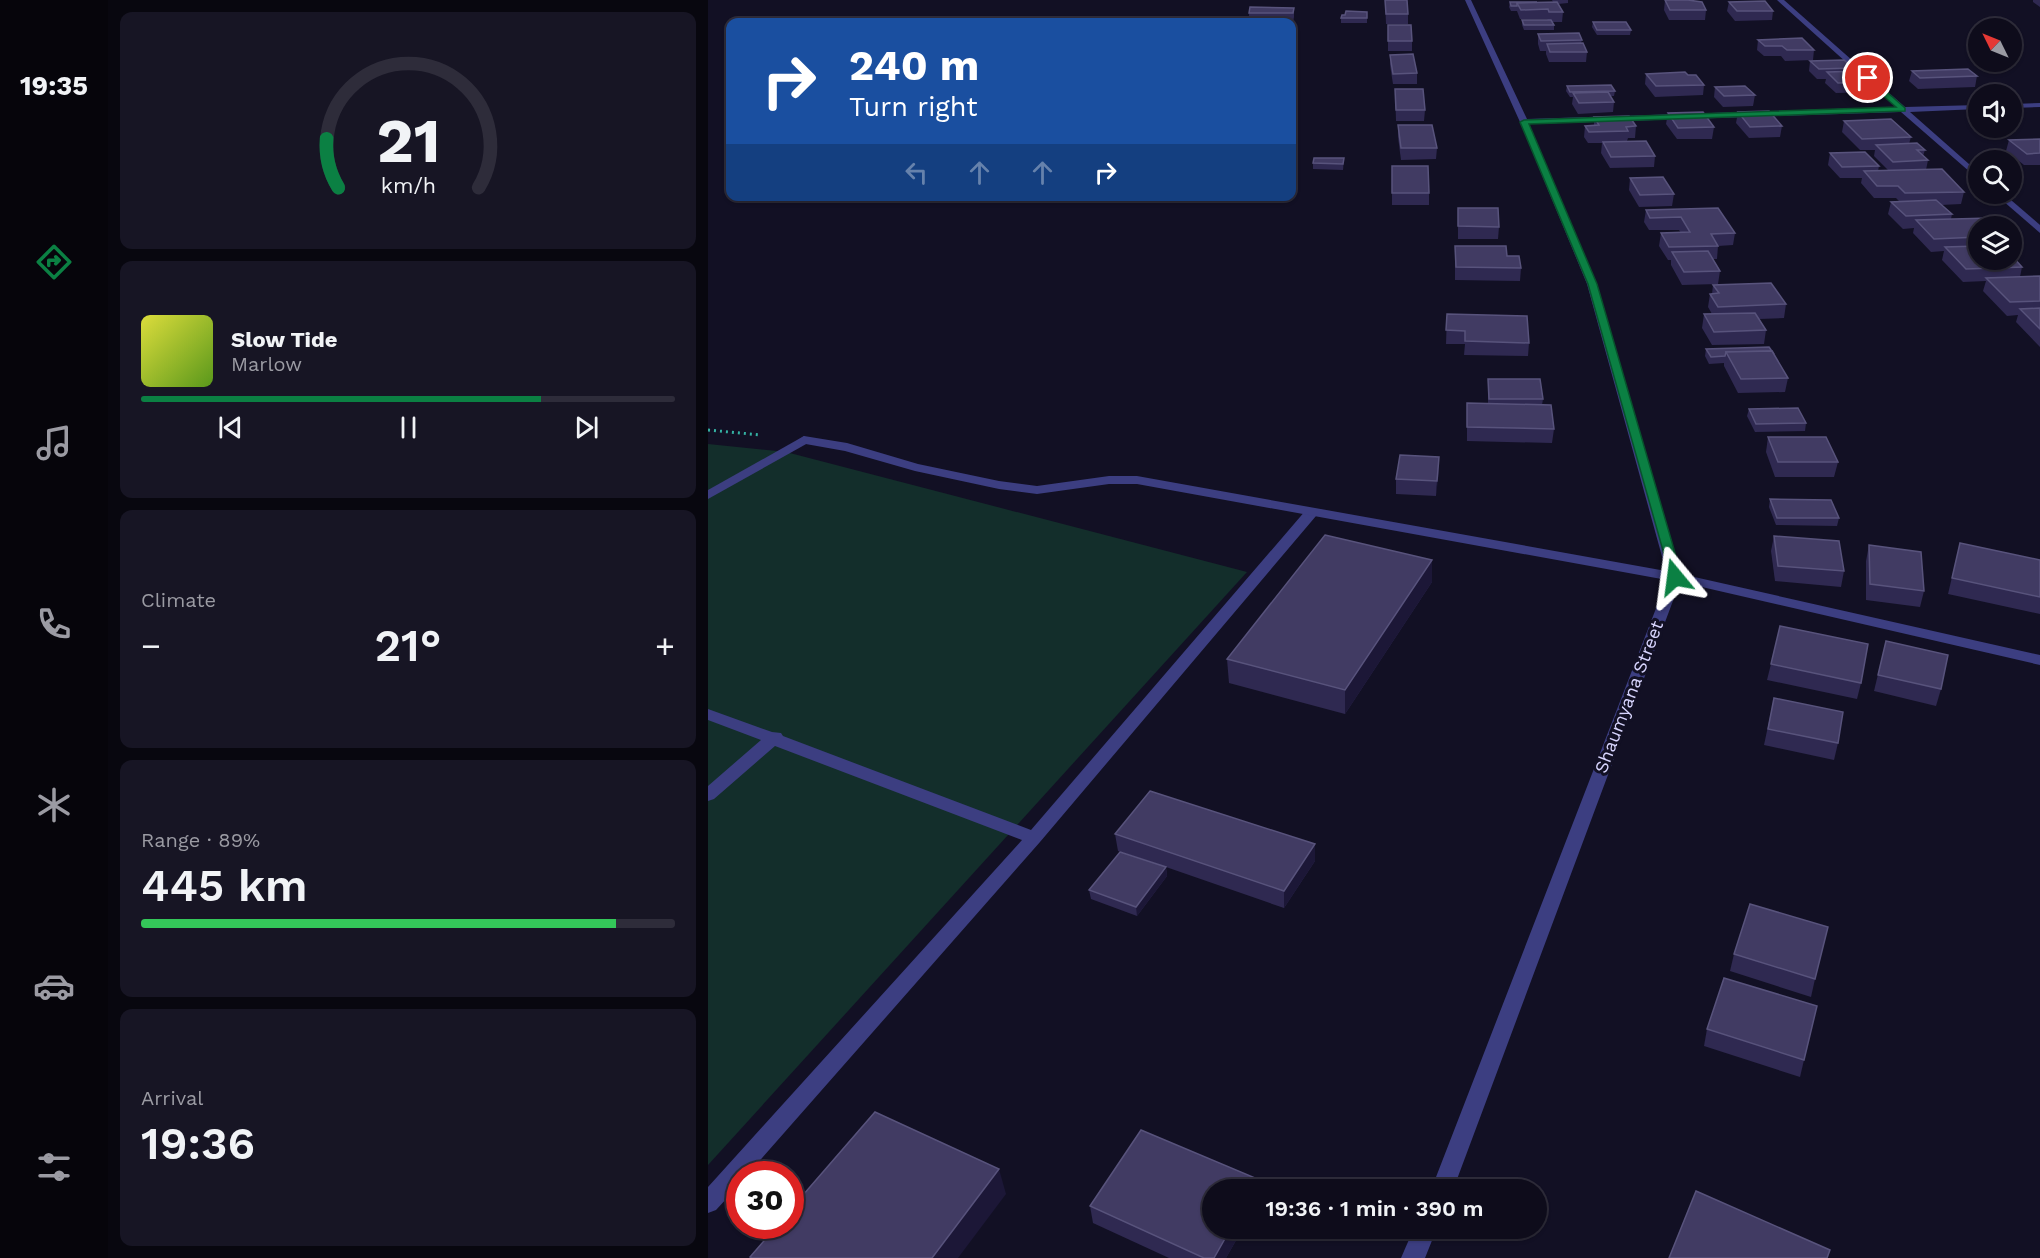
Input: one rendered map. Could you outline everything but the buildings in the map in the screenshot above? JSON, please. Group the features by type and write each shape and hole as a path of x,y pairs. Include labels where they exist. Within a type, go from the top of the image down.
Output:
{"street":[{"path":"1468,0 1524,122 1592,284 1675,577"},
{"path":"1780,0 1968,167"},
{"path":"2022,106 2040,105"},
{"path":"1524,122 1968,107"},
{"path":"2010,204 2040,230"},
{"path":"708,495 804,440 847,447 915,467 999,485 1037,490 1109,480 1137,480 1675,577 2040,660"},
{"path":"708,1203 1034,838 1311,513"},
{"name":"Shaumyana Street","path":"1446,1179 1675,577"},
{"path":"708,714 775,737 1034,838"},
{"path":"708,795 775,737"},
{"path":"1413,1258 1421,1239"}],"path":[{"path":"708,430 804,440"}],"green space":[{"path":"708,444 786,452 1247,572 708,1165"}],"route":[{"path":"1675,577 1592,284 1524,122 1903,110 1868,78"}]}
